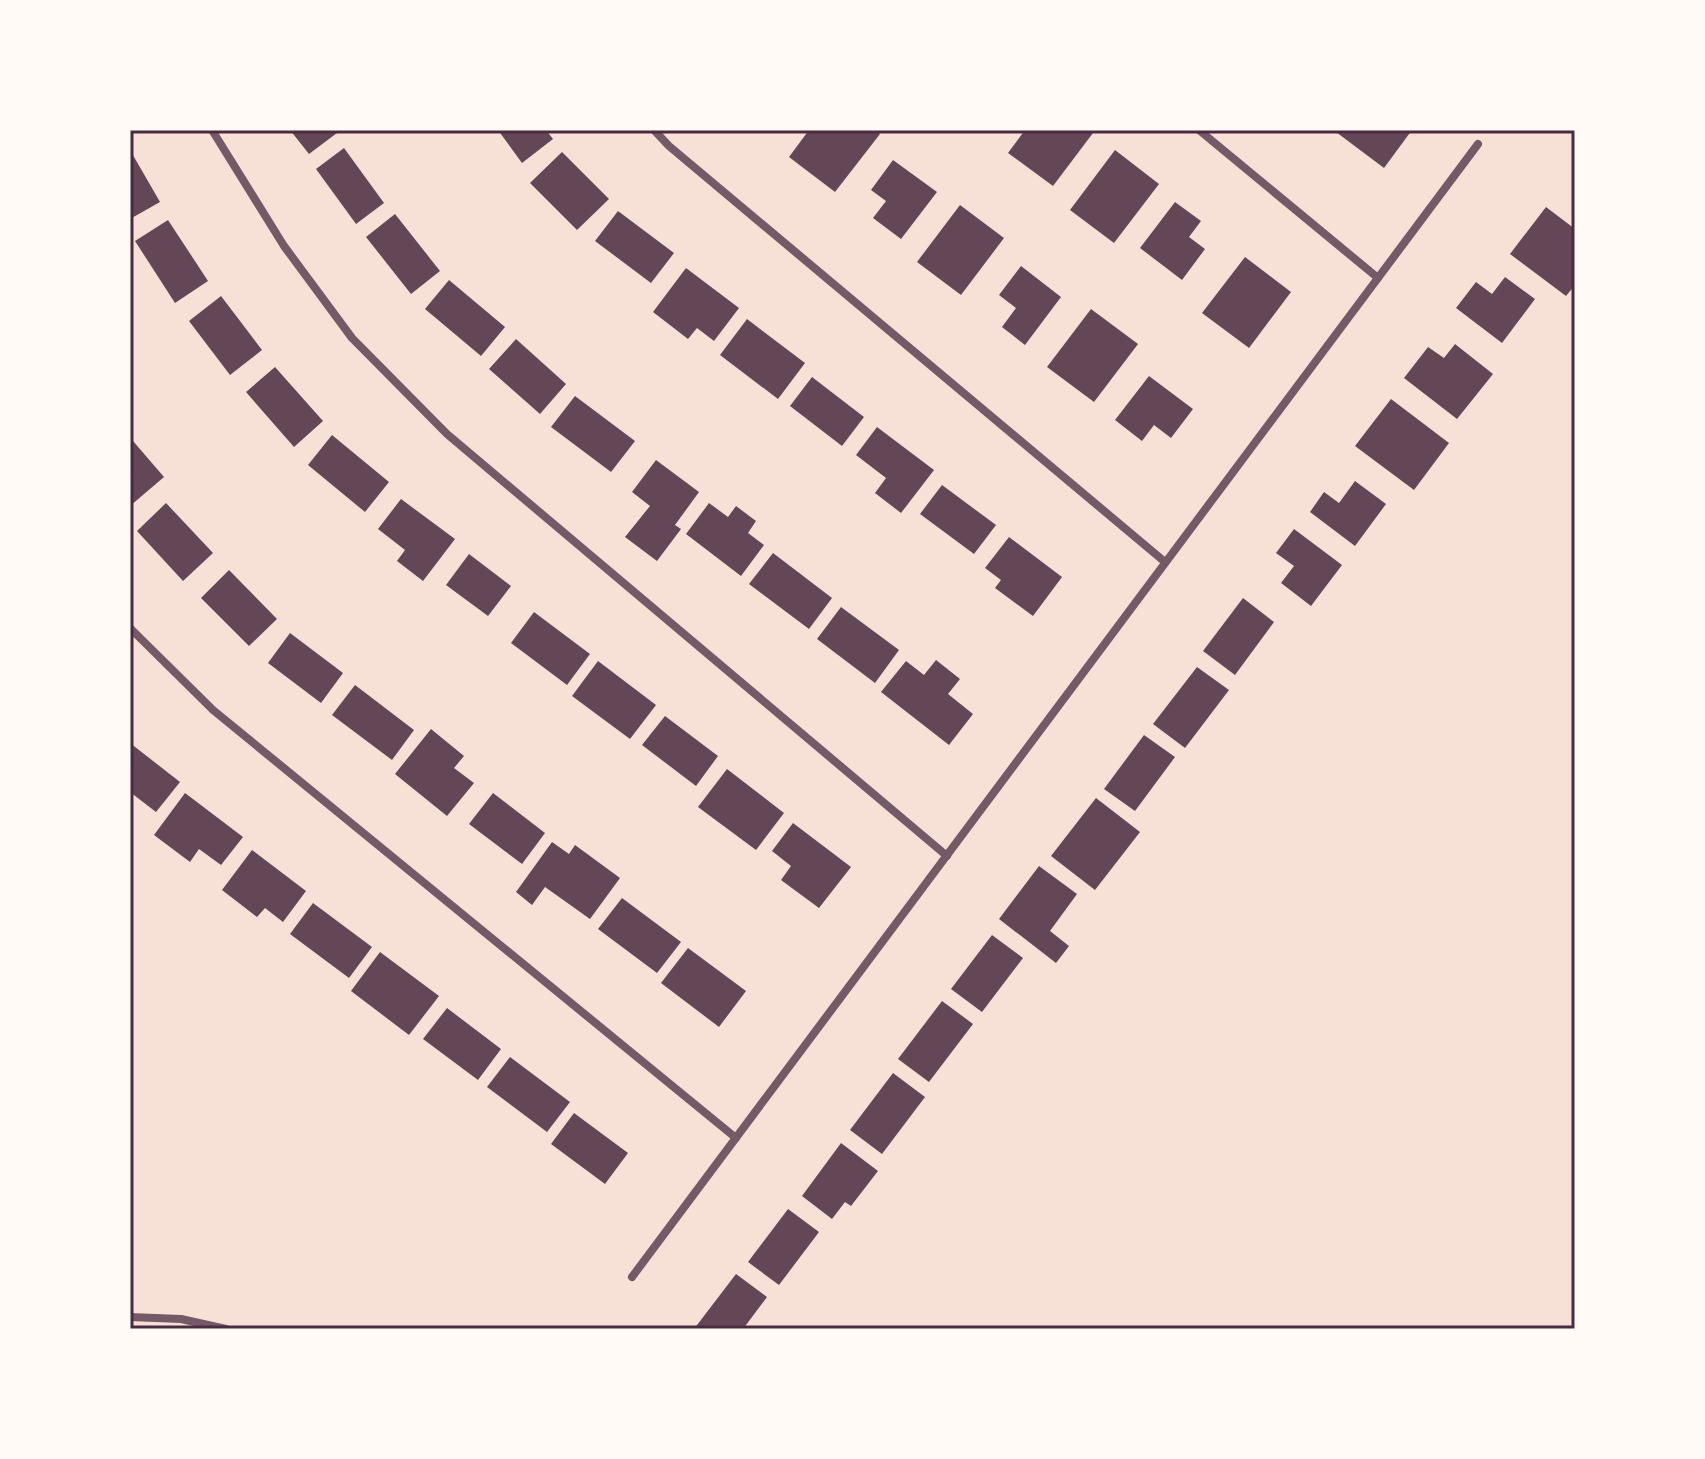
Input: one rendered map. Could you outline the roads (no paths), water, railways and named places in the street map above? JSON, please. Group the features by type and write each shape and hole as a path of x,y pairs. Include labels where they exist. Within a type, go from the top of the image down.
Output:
{"street":[{"path":"212,130 284,246 352,338 447,434 947,856"},
{"path":"654,130 669,146 1165,562"},
{"path":"1199,130 1378,278"},
{"path":"632,1277 1478,144"},
{"path":"130,628 213,710 736,1138"},
{"path":"130,1317 181,1319 226,1329"}]}
